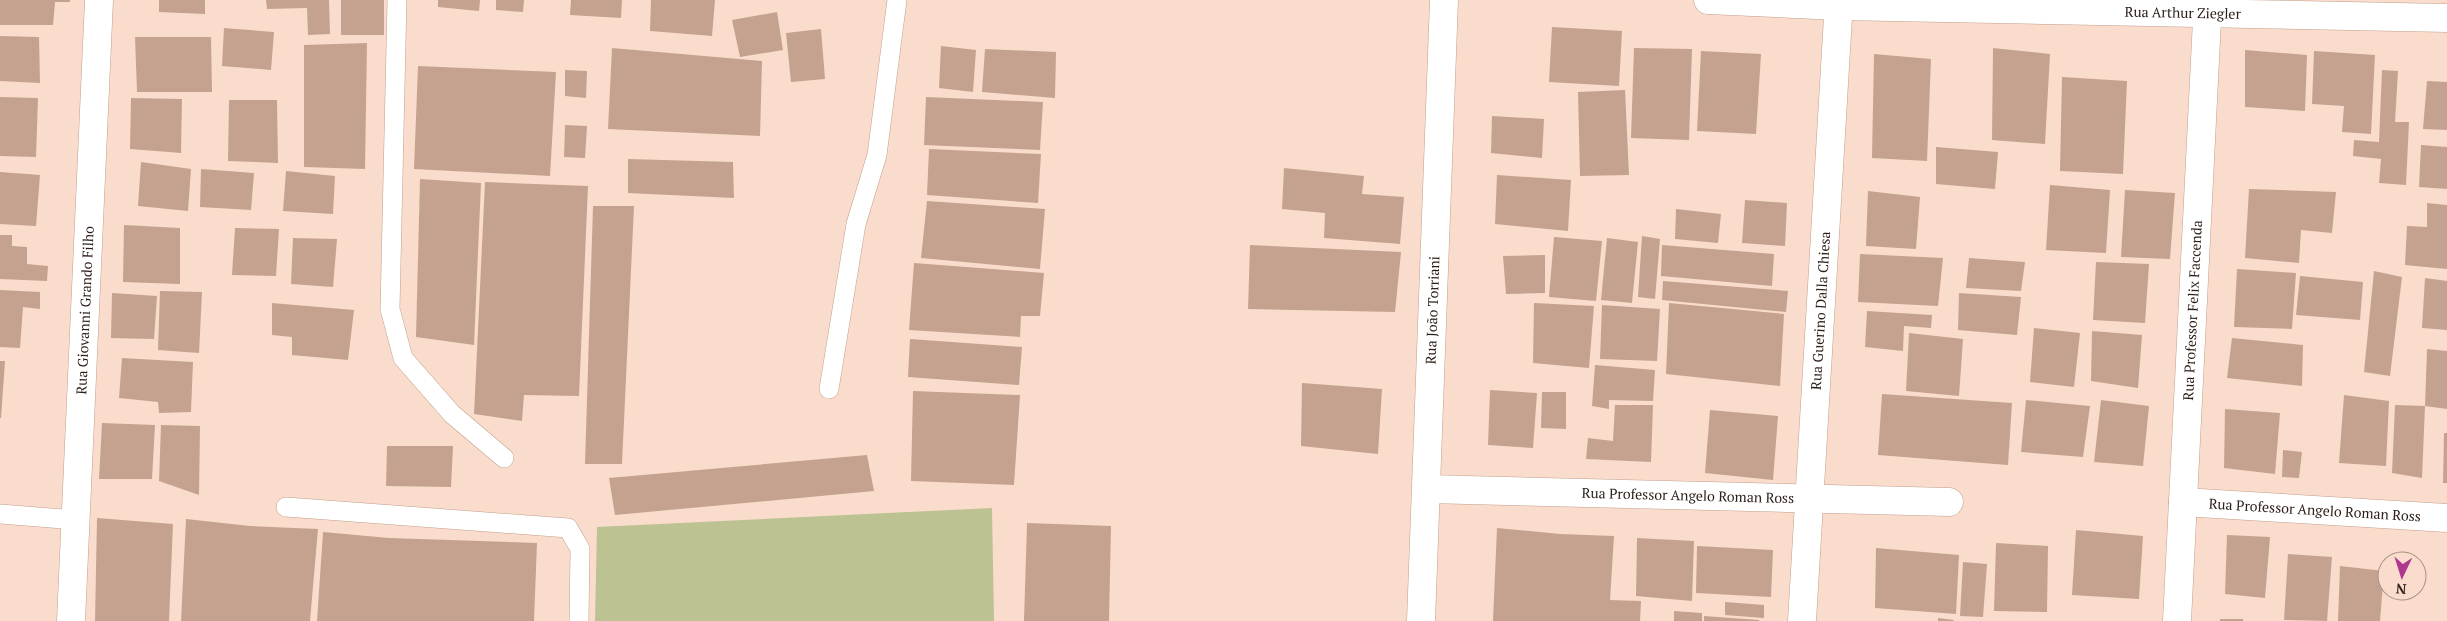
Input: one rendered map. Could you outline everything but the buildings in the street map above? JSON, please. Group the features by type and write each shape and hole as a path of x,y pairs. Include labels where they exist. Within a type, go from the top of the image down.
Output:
{"street":[{"name":"Rua Giovanni Grando Filho","path":"71,621 99,0"},
{"name":"Rua João Torriani","path":"1421,621 1444,0"},
{"name":"Rua Arthur Ziegler","path":"1708,0 2208,7 2447,18"},
{"name":"Rua Guerino Dalla Chiesa","path":"1802,621 1811,500 1839,3"},
{"name":"Rua Professor Felix Faccenda","path":"2177,621 2208,7"},
{"name":"Rua Professor Angelo Roman Ross","path":"1427,488 1811,500 1949,502"},
{"name":"Rua Professor Angelo Roman Ross","path":"2183,502 2447,518"}],"lane":[{"path":"397,0 390,309 403,358 452,414 504,458"},
{"path":"829,389 856,224 877,155 897,0"},
{"path":"286,507 568,528 580,549 579,621"},
{"path":"0,514 76,520"}],"green space":[{"path":"992,508 994,621 595,621 597,527"}]}
